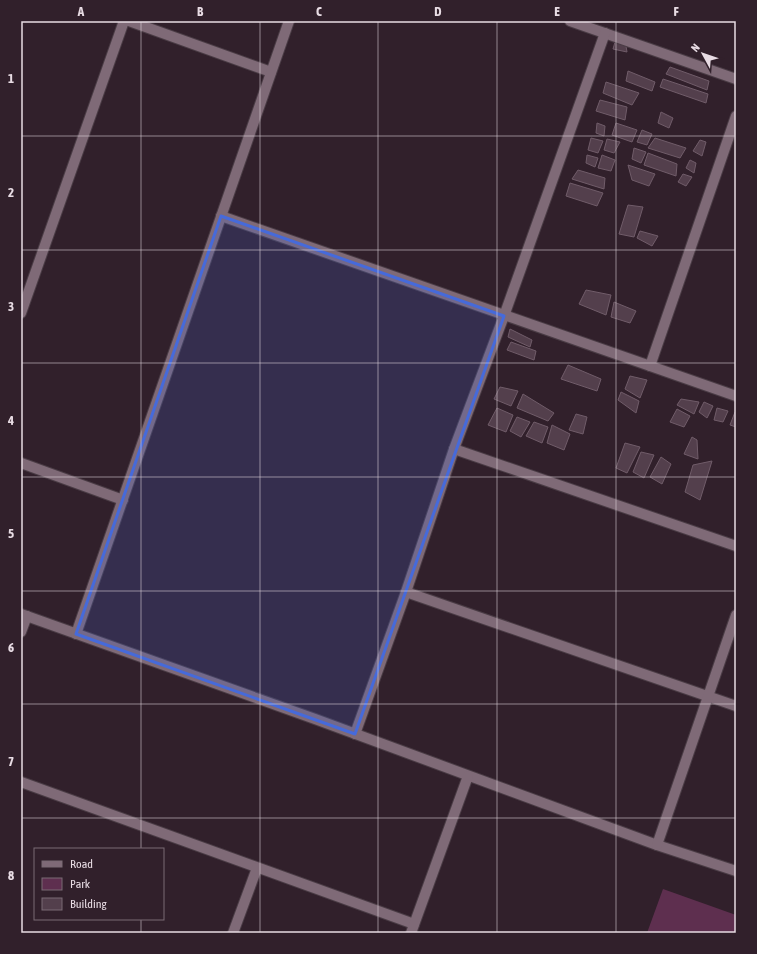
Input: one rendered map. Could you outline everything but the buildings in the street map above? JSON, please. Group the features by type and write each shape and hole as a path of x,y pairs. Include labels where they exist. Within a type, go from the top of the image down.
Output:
{"street":[{"path":"21,314 124,21"},
{"path":"129,21 272,72"},
{"path":"76,634 289,21"},
{"path":"570,21 736,79"},
{"path":"355,734 406,592 454,449 504,316 605,33"},
{"path":"650,366 736,116"},
{"path":"221,216 736,396"},
{"path":"454,449 736,546"},
{"path":"21,463 123,500"},
{"path":"406,592 736,706"},
{"path":"21,632 24,615 657,845 736,871"},
{"path":"657,845 736,615"},
{"path":"21,782 257,868 413,928 468,776"},
{"path":"233,933 257,868"}],"highlighted area":[{"path":"221,216 504,316 355,734 76,634"}],"green space":[{"path":"663,889 736,915 736,933 647,933"}]}
